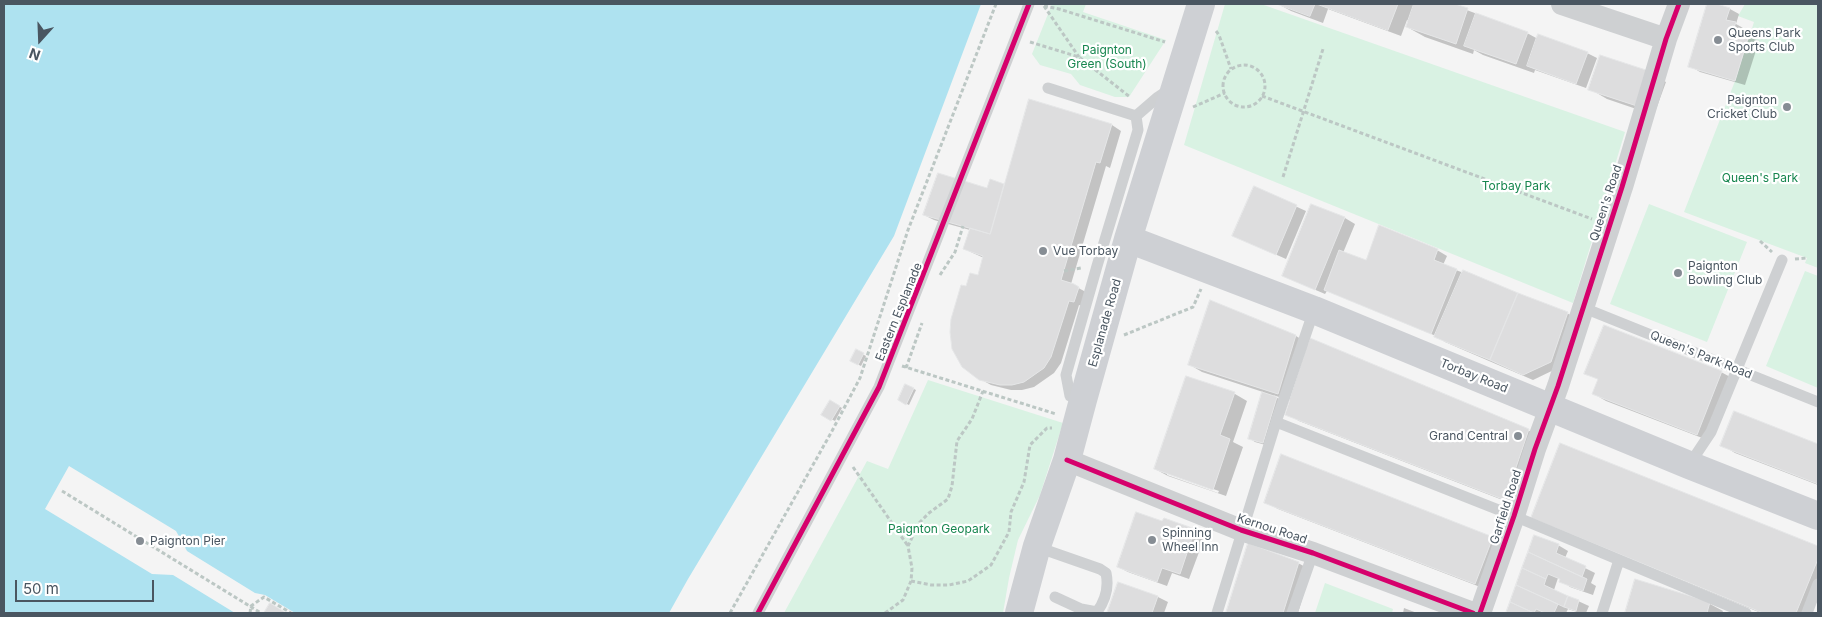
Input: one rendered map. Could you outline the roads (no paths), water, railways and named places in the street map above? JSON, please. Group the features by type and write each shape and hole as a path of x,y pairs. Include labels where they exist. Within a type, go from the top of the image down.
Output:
{"main road":[{"name":"Esplanade Road","path":"1024,612 1036,546 1068,460 1082,400 1167,100 1188,47 1199,9"},
{"name":"Torbay Road","path":"1128,239 1314,310 1818,516"}],"street":[{"path":"1562,4 1666,39"},
{"name":"Queen's Road","path":"1551,407 1622,187 1666,39 1679,4"},
{"name":"Garfield Road","path":"1480,613 1551,407"},
{"name":"Kernou Road","path":"1068,460 1241,530 1313,553 1473,613"}],"lane":[{"name":"Eastern Esplanade","path":"758,613 843,456 890,363 1029,4"},
{"path":"1048,88 1136,116 1167,100"},
{"path":"1082,400 1070,396 1066,375 1096,266 1138,130 1136,116"},
{"path":"1690,465 1711,432 1782,260"},
{"name":"Queen's Park Road","path":"1584,308 1818,402"},
{"path":"1217,613 1241,530 1314,310"},
{"path":"1276,422 1514,516 1746,613"},
{"path":"1036,546 1106,573 1107,584 1101,607 1097,613 1081,609 1055,597"},
{"path":"1292,613 1313,553"},
{"path":"1602,613 1618,560"},
{"path":"1807,613 1818,584"}],"water":[{"path":"4,4 981,4 894,236 669,613 4,613"}],"place":[{"name":"Queens Park Sports Club","path":"1718,40"},
{"name":"Paignton Cricket Club","path":"1787,107"},
{"name":"Vue Torbay","path":"1043,251"},
{"name":"Paignton Bowling Club","path":"1678,273"},
{"name":"Grand Central","path":"1518,436"},
{"name":"Spinning Wheel Inn","path":"1152,540"},
{"name":"Paignton Pier","path":"140,541"}],"park label":[{"name":"Paignton Green (South)","path":"1107,57"},
{"name":"Queen's Park","path":"1760,178"},
{"name":"Torbay Park","path":"1516,186"},
{"name":"Paignton Geopark","path":"939,529"}]}
